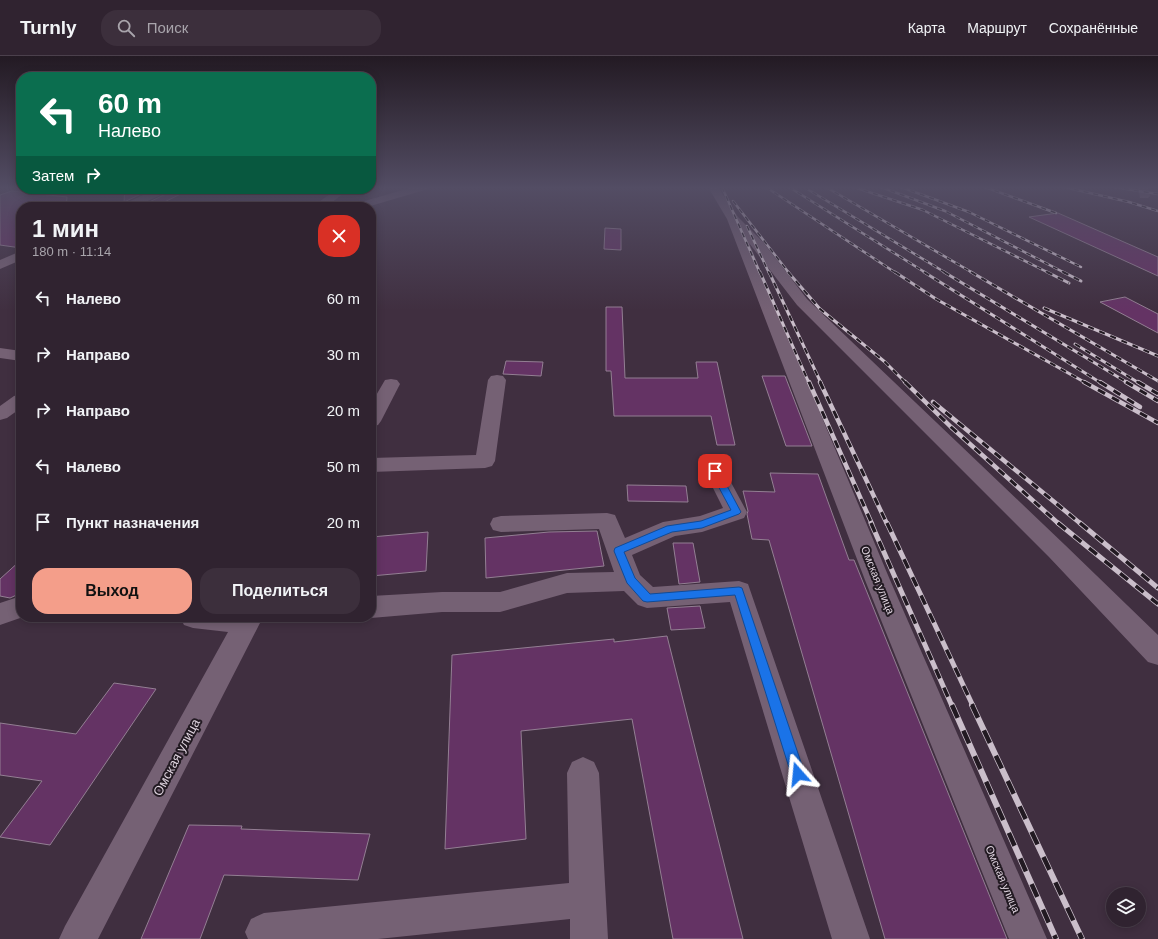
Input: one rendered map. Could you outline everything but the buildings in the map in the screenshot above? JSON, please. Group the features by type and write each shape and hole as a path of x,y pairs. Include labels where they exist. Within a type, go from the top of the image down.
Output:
{"street":[{"name":"Омская улица","path":"737,228 935,720 1028,939"},
{"path":"742,228 758,245 802,302 1057,551 1158,652"},
{"path":"0,265 16,257"},
{"path":"0,352 16,355"},
{"path":"376,465 485,461 497,380"},
{"path":"376,412 391,384"},
{"path":"0,414 16,403"},
{"path":"619,551 671,528 702,524 736,512 710,462"},
{"path":"501,524 607,521 630,580 647,598 739,591 851,939"},
{"path":"376,607 442,602 500,602 567,583 630,580"},
{"path":"0,614 16,609"},
{"name":"Омская улица","path":"78,939 239,622"},
{"path":"583,773 589,939"},
{"path":"264,932 587,899"}],"railway":[{"path":"740,228 760,273"},
{"path":"748,228 769,273"},
{"path":"754,228 789,273"},
{"path":"828,228 896,273"},
{"path":"855,228 926,273"},
{"path":"872,228 946,273"},
{"path":"896,228 973,273"},
{"path":"959,228 1069,283"},
{"path":"978,228 1065,273"},
{"path":"1002,228 1081,267"},
{"path":"760,272 809,383"},
{"path":"769,272 821,383"},
{"path":"788,272 820,309 885,362 905,382"},
{"path":"895,272 936,299 1086,383"},
{"path":"924,272 1101,383"},
{"path":"944,272 1128,383"},
{"path":"971,272 1158,381"},
{"path":"1065,273 1081,281"},
{"path":"1044,308 1158,356"},
{"path":"1075,344 1139,383"},
{"path":"809,382 872,524"},
{"path":"820,382 887,524"},
{"path":"905,382 951,427 1059,524"},
{"path":"1084,382 1158,423"},
{"path":"1100,382 1140,407"},
{"path":"1126,382 1158,401"},
{"path":"1138,382 1158,394"},
{"path":"933,402 1081,524"},
{"path":"871,523 952,706"},
{"path":"887,523 973,706"},
{"path":"1058,523 1158,604"},
{"path":"1080,523 1158,588"},
{"path":"952,705 1056,939"},
{"path":"972,705 1082,939"}],"route":[{"path":"715,471 736,512 702,524 671,528 619,551 630,580 647,598 739,591 798,774"}]}
